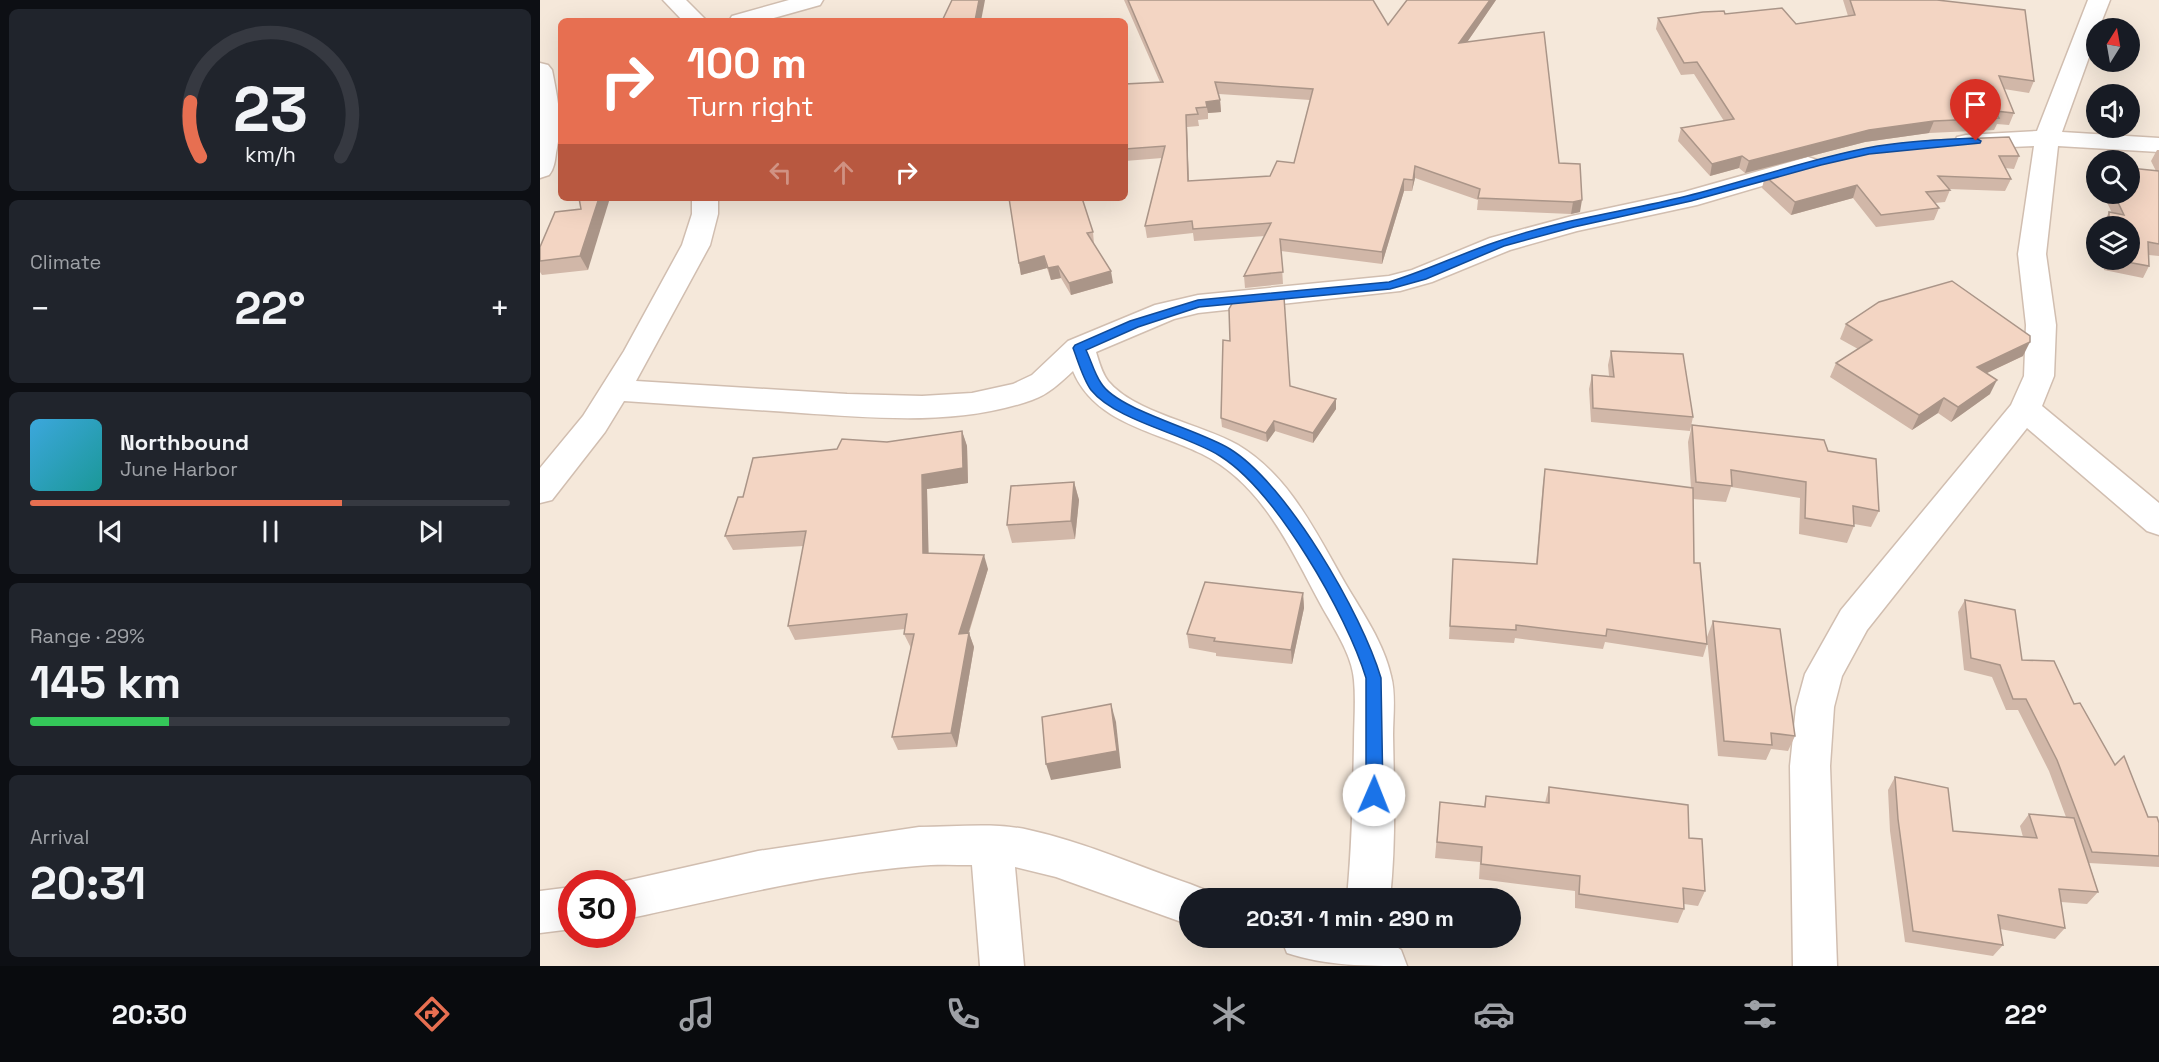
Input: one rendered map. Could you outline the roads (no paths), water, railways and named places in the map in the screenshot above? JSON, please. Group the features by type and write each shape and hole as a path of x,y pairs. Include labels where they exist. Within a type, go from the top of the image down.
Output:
{"street":[{"path":"674,0 693,18"},
{"path":"750,18 812,0"},
{"path":"1815,966 1810,766 1815,707 1824,674 1854,620 2025,409 2039,376 2041,325 2032,254 2047,138 2099,0"},
{"path":"540,170 551,123 540,69 558,65"},
{"path":"1941,143 2047,138 2159,145"},
{"path":"616,390 847,405 922,407 972,404 1022,392 1043,382 1079,348 1144,320 1198,304 1390,285 1422,276 1500,244 1572,224 1688,199 1828,160"},
{"path":"540,491 594,424 616,390 696,244 705,214 705,201"},
{"path":"1079,348 1096,387 1111,399 1145,419 1193,436 1226,453 1247,470 1284,511 1302,536 1346,614 1369,662 1373,678 1374,837 1370,888"},
{"path":"2025,409 2159,522"},
{"path":"636,897 735,876 869,852 919,846 992,846 1027,849 1056,857 1179,901"},
{"path":"992,846 1002,966"},
{"path":"540,912 558,910"}]}
